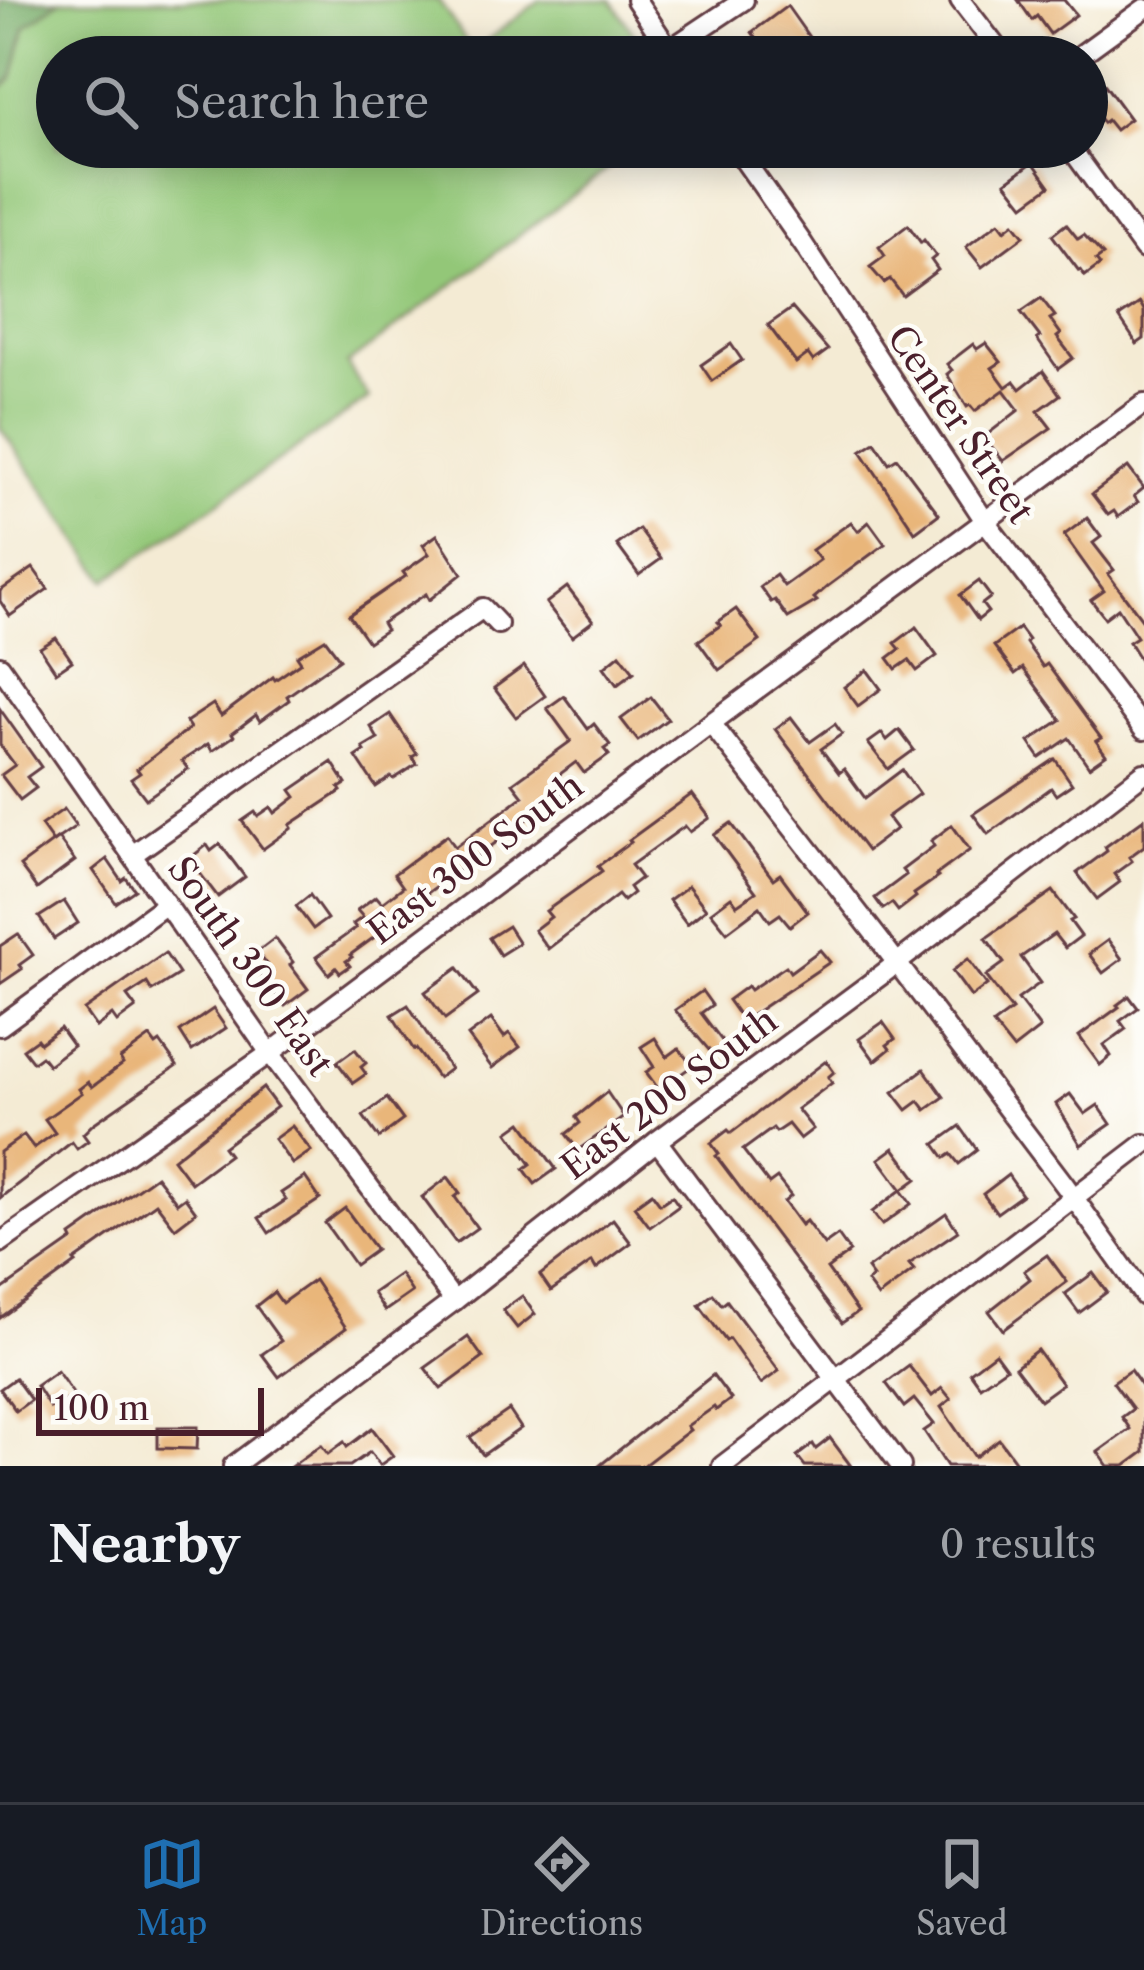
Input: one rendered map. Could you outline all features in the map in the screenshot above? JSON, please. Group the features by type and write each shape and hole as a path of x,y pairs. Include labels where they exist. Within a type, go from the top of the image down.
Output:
{"street":[{"path":"636,0 660,36"},
{"path":"695,36 744,0"},
{"path":"961,0 988,36"},
{"path":"1107,36 1144,9"},
{"name":"Center Street","path":"750,168 985,521 1144,730"},
{"path":"1085,168 1144,249"},
{"name":"East 300 South","path":"0,1243 270,1053 1144,404"},
{"path":"132,855 483,608 498,624"},
{"name":"South 300 East","path":"0,666 270,1053 454,1301"},
{"path":"711,723 1144,1296"},
{"name":"East 200 South","path":"233,1466 1144,772"},
{"path":"0,1026 166,904"},
{"path":"657,1141 901,1466"},
{"path":"722,1466 1144,1144"}],"green space":[{"path":"0,0 60,0 25,27 13,77 0,90"},
{"path":"60,0 438,0 463,36 36,36 36,168 609,168 347,364 369,398 106,580 0,427 0,90 13,77 25,27"},
{"path":"540,0 611,0 636,36 493,36"}],"building":[{"path":"1018,0 1064,0 1076,15 1050,34"},
{"path":"787,6 808,36 755,36 752,32"},
{"path":"1108,89 1130,119 1115,130 1108,121"},
{"path":"1025,168 1037,168 1050,186 1024,205 1006,182"},
{"path":"999,222 1005,230 1014,223 1024,236 982,267 966,247"},
{"path":"1066,224 1078,239 1084,235 1103,255 1096,260 1100,265 1085,276 1052,235"},
{"path":"908,225 936,256 931,260 938,270 903,296 890,279 884,283 870,267 885,256 879,247"},
{"path":"1041,298 1055,316 1050,319 1061,334 1057,337 1073,358 1058,369 1021,312"},
{"path":"1140,303 1144,339 1137,344 1119,317"},
{"path":"792,308 828,350 813,361 808,354 796,363 768,325"},
{"path":"986,343 1001,362 992,368 1006,387 1014,381 1020,389 1043,371 1060,395 1038,411 1051,428 1003,461 984,437 1019,410 1004,390 975,411 967,407 947,374 952,370 947,364 973,344 977,349"},
{"path":"731,344 742,360 712,381 701,365"},
{"path":"875,442 889,463 897,458 939,514 915,532 861,451"},
{"path":"1128,467 1144,488 1134,496 1138,502 1118,517 1114,511 1108,515 1092,494"},
{"path":"1087,518 1101,537 1093,543 1114,570 1108,574 1144,622 1144,666 1129,642 1137,637 1118,608 1105,618 1091,600 1104,591 1064,535"},
{"path":"851,522 858,531 869,522 885,544 828,586 814,598 817,601 788,618 760,587 776,575 784,586 820,560 812,550"},
{"path":"639,529 661,559 639,575 617,545"},
{"path":"437,535 462,574 429,600 426,594 382,623 386,630 368,642 349,615 406,576 403,572 429,554 423,545"},
{"path":"33,568 48,589 10,616 0,601 0,591"},
{"path":"979,581 991,597 982,604 988,612 978,620 960,595"},
{"path":"567,587 593,621 572,637 546,603"},
{"path":"736,609 760,641 719,670 698,641"},
{"path":"916,627 937,656 917,671 909,660 896,669 888,658 900,649 895,643"},
{"path":"1019,628 1043,667 1047,664 1101,738 1096,741 1106,755 1089,767 1069,738 1040,758 1029,742 1061,720 1023,668 1015,674 994,646"},
{"path":"56,638 72,661 56,672 40,648"},
{"path":"325,639 340,659 260,721 256,715 212,751 208,744 182,761 188,769 146,799 131,779 140,773 137,769 190,728 186,722 213,704 221,716 301,662 297,656"},
{"path":"620,654 634,672 617,685 604,667"},
{"path":"524,666 545,696 516,717 494,688"},
{"path":"867,670 881,689 858,706 844,687"},
{"path":"564,696 588,729 594,724 610,745 604,749 609,755 584,773 576,762 552,780 562,794 399,914 402,917 350,955 346,961 350,966 329,974 316,957 356,928 353,924 363,917 357,910 376,896 382,903 403,887 394,874 447,835 455,847 523,796 513,783 571,741 547,708"},
{"path":"651,697 668,719 638,741 621,719"},
{"path":"0,709 41,767 27,777 36,788 20,800 1,775 15,765 0,745"},
{"path":"390,714 417,754 412,757 417,764 376,787 356,757 378,739 371,727"},
{"path":"791,717 810,742 835,724 842,734 821,749 839,773 844,769 865,798 902,770 919,794 887,817 896,829 867,851 775,729"},
{"path":"899,730 914,750 888,769 868,743 882,733 887,740"},
{"path":"1055,759 1072,784 1056,795 1051,788 988,834 973,814"},
{"path":"332,762 346,784 341,791 263,849 242,821 271,807 275,813 296,797 291,790"},
{"path":"692,794 710,818 690,832 685,826 631,865 641,878 629,887 633,893 623,901 618,895 548,949 534,930 551,917 546,911 602,871 598,866"},
{"path":"64,809 76,826 53,842 41,825"},
{"path":"1144,819 1144,846 1114,874 1120,882 1097,899 1077,873"},
{"path":"731,823 773,879 780,874 808,912 790,926 780,914 770,921 760,907 727,932 711,912 731,897 737,905 756,892 714,835"},
{"path":"952,825 970,850 898,911 892,903 883,909 875,898 906,875 902,870"},
{"path":"58,838 75,861 37,889 20,866"},
{"path":"220,844 245,877 218,897 189,859 207,845 211,851"},
{"path":"107,859 122,881 126,878 135,890 116,903 93,870"},
{"path":"688,886 706,909 687,924 669,900"},
{"path":"1053,891 1081,936 1065,948 1054,934 1021,957 1040,983 1018,999 1040,1028 1013,1049 993,1024 1012,1010 986,976 1004,963 986,938"},
{"path":"310,895 327,919 313,929 296,906"},
{"path":"64,901 78,923 54,939 39,917"},
{"path":"508,926 519,943 500,955 489,938"},
{"path":"18,934 33,955 0,984 0,946"},
{"path":"275,938 308,989 285,1006 259,973 268,966 257,952"},
{"path":"1108,940 1122,959 1103,973 1089,954"},
{"path":"820,950 830,962 743,1021 728,1000 786,966 790,972"},
{"path":"165,953 179,974 152,991 147,983 127,996 136,1008 117,1022 112,1015 96,1027 84,1010"},
{"path":"968,959 987,985 971,997 952,971"},
{"path":"458,968 478,995 445,1019 425,992"},
{"path":"702,991 712,1005 701,1013 726,1046 714,1056 675,1010"},
{"path":"1129,996 1138,1008 1120,1021 1126,1029 1104,1045 1111,1056 1100,1065 1079,1036"},
{"path":"408,1005 450,1069 438,1078 392,1015"},
{"path":"213,1009 226,1028 192,1051 180,1032"},
{"path":"491,1019 504,1037 509,1033 520,1047 492,1068 468,1036"},
{"path":"883,1022 895,1039 875,1061 859,1039"},
{"path":"60,1028 73,1046 48,1065 41,1056 33,1062 23,1049"},
{"path":"150,1037 156,1045 160,1042 177,1066 93,1124 83,1134 88,1141 77,1149 72,1142 0,1198 0,1152 24,1135 34,1148 55,1133 45,1119 82,1093 79,1089 88,1082 92,1087 123,1064 120,1059"},
{"path":"655,1038 667,1057 679,1048 692,1066 659,1090 646,1072 654,1067 641,1047"},
{"path":"355,1049 366,1063 361,1067 366,1074 353,1083 337,1062"},
{"path":"826,1061 834,1072 828,1077 832,1083 797,1109 813,1129 800,1139 788,1124 776,1132 773,1128 743,1150 769,1184 777,1178 791,1196 784,1202 801,1225 806,1221 824,1245 838,1235 850,1252 827,1269 858,1312 842,1323 716,1156 711,1143"},
{"path":"924,1069 944,1097 926,1110 919,1101 907,1110 893,1092"},
{"path":"263,1088 277,1107 223,1147 229,1155 191,1183 173,1159"},
{"path":"607,1092 624,1117 578,1150 566,1134 580,1123 576,1117"},
{"path":"1070,1094 1085,1114 1098,1105 1111,1124 1081,1145 1056,1104"},
{"path":"387,1098 403,1120 379,1138 363,1116"},
{"path":"522,1122 556,1169 535,1184 524,1169 531,1164 508,1132"},
{"path":"292,1126 311,1151 292,1164 274,1139"},
{"path":"960,1126 977,1150 959,1164 951,1154 945,1158 935,1144"},
{"path":"894,1148 917,1179 902,1190 879,1159"},
{"path":"1008,1175 1022,1195 997,1213 983,1194"},
{"path":"156,1176 177,1203 185,1197 196,1212 175,1228 156,1203 0,1318 0,1291"},
{"path":"305,1177 320,1199 269,1233 259,1218 286,1200 281,1193"},
{"path":"448,1177 460,1193 455,1197 477,1228 456,1243 422,1197"},
{"path":"901,1190 911,1204 882,1225 872,1212"},
{"path":"652,1193 660,1204 672,1196 679,1206 650,1227 634,1206"},
{"path":"345,1208 376,1250 355,1265 325,1223"},
{"path":"946,1213 958,1231 909,1264 914,1270 878,1297 867,1282 873,1277 867,1269"},
{"path":"613,1219 631,1243 596,1269 592,1262 551,1291 540,1275"},
{"path":"1047,1255 1067,1282 1003,1330 989,1311 1030,1279 1024,1271"},
{"path":"1093,1273 1107,1292 1079,1313 1065,1294"},
{"path":"400,1274 412,1292 385,1311 373,1293"},
{"path":"314,1280 346,1328 279,1377 262,1354 281,1341 256,1306 274,1292 282,1303"},
{"path":"713,1294 722,1305 727,1301 779,1371 761,1384 699,1305"},
{"path":"522,1296 535,1314 517,1328 503,1310"},
{"path":"468,1337 483,1358 441,1389 425,1368"},
{"path":"1037,1350 1062,1384 1040,1400 1015,1367"},
{"path":"995,1353 1006,1368 980,1386 970,1372"},
{"path":"909,1366 932,1396 942,1388 951,1399 941,1407 975,1457 999,1439 1019,1466 947,1466 924,1431 934,1424 914,1399 904,1407 886,1383"},
{"path":"1130,1370 1144,1389 1144,1452 1125,1466 1108,1466 1098,1452 1130,1429 1122,1417 1133,1409 1113,1382"},
{"path":"57,1371 74,1395 50,1408 36,1386"},
{"path":"713,1375 731,1399 687,1426 690,1430 643,1466 599,1466"},
{"path":"15,1378 31,1400 16,1411 0,1389"},
{"path":"509,1410 521,1428 483,1455 470,1437"},
{"path":"158,1427 198,1427 197,1449 158,1448"},
{"path":"372,1428 393,1456 380,1465 370,1452 350,1466 292,1466 321,1445 328,1454 344,1442 347,1447"},
{"path":"830,1438 851,1466 805,1466 797,1456 813,1444 816,1449"}]}
